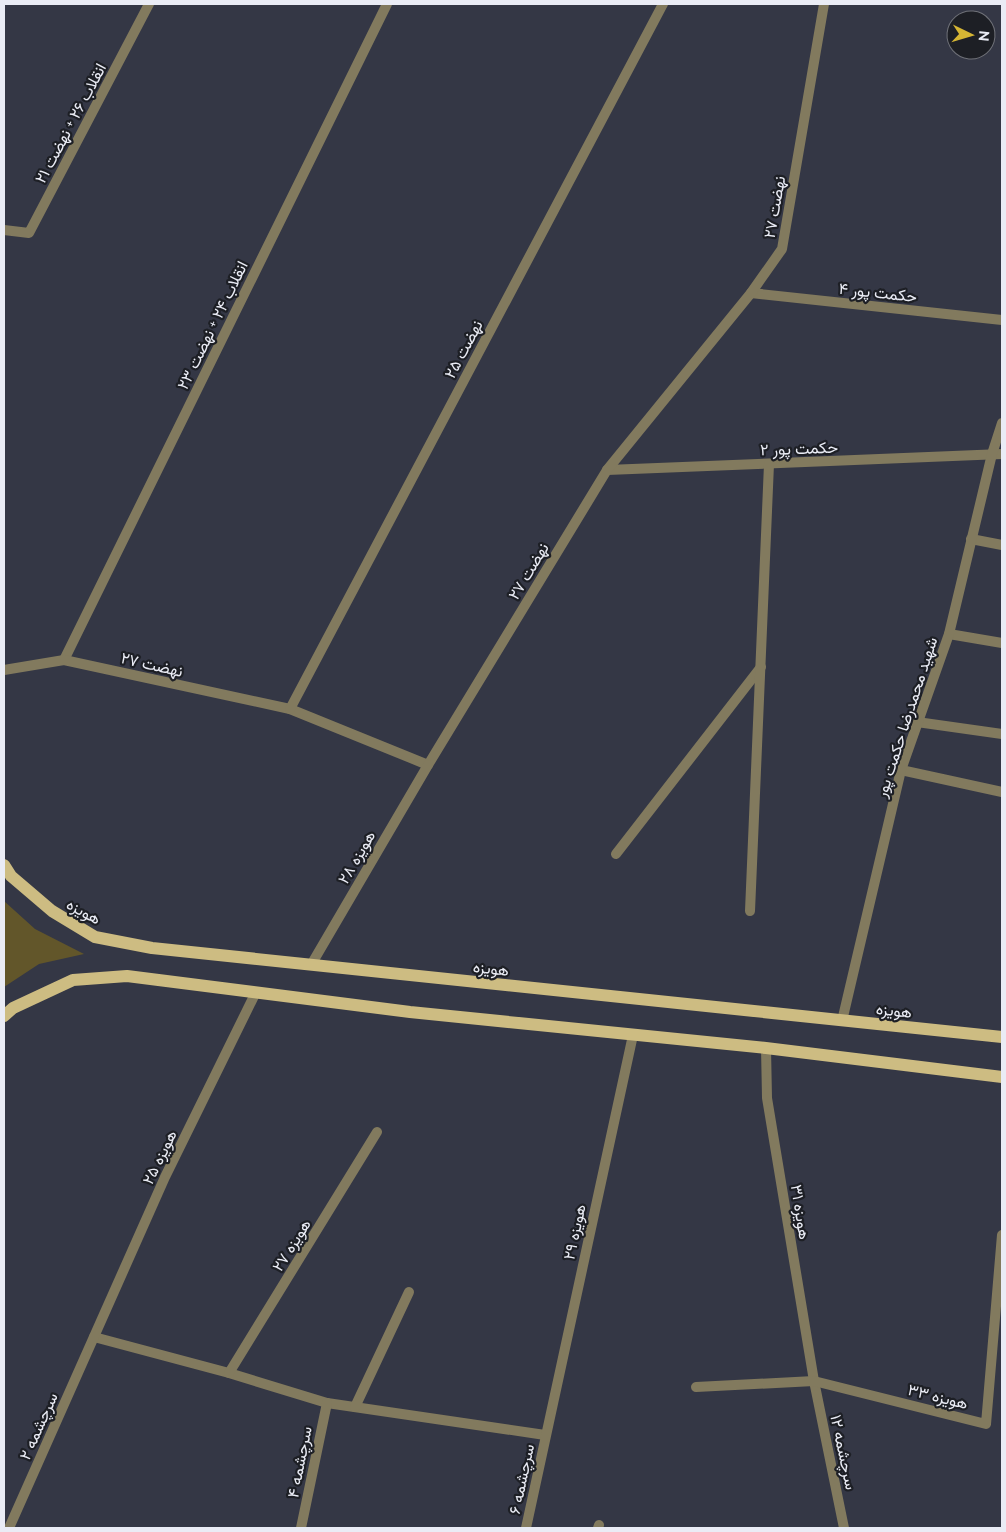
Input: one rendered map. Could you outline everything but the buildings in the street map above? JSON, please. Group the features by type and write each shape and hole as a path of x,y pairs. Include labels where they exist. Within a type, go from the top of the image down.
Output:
{"main road":[{"name":"هویزه","path":"4,865 11,876 52,911 95,937 152,948 1002,1037"},
{"path":"4,1016 13,1008 73,980 128,976 410,1012 766,1048 1002,1077"}],"street":[{"name":"انقلاب ۲۶ + نهضت ۲۱","path":"4,230 29,233 149,4"},
{"name":"انقلاب ۲۴ + نهضت ۲۳","path":"64,660 387,4"},
{"name":"نهضت ۲۵","path":"290,709 663,4"},
{"name":"نهضت ۲۷","path":"4,670 64,660 290,709 428,764 606,470 751,293 782,250 824,4"},
{"name":"حکمت پور ۴","path":"751,293 1002,320"},
{"name":"شهید محمدرضا حکمت پور","path":"842,1021 901,770 949,634 971,539 997,454 1002,423"},
{"name":"حکمت پور ۲","path":"606,470 997,454"},
{"path":"750,911 769,464"},
{"path":"971,539 1002,544"},
{"path":"949,634 1002,643"},
{"path":"616,854 761,666"},
{"path":"917,722 1002,734"},
{"name":"هویزه ۲۸","path":"311,966 428,764"},
{"path":"901,770 1002,792"},
{"name":"هویزه ۲۵","path":"94,1337 165,1177 256,992"},
{"name":"هویزه ۲۹","path":"545,1435 633,1035"},
{"name":"هویزه ۳۱","path":"766,1048 767,1098 814,1381"},
{"name":"هویزه ۲۷","path":"229,1373 377,1132"},
{"name":"هویزه ۳۳","path":"696,1387 814,1381 986,1424 1002,1235"},
{"path":"355,1407 409,1292"},
{"path":"94,1337 229,1373 327,1402 545,1435"},
{"name":"سرچشمه ۲","path":"9,1528 94,1337"},
{"name":"سرچشمه ۱۲","path":"814,1381 844,1528"},
{"name":"سرچشمه ۴","path":"301,1528 327,1402"},
{"name":"سرچشمه ۶","path":"526,1528 545,1435"}],"shaded area":[{"path":"4,901 35,929 84,954 39,964 4,987"}]}
